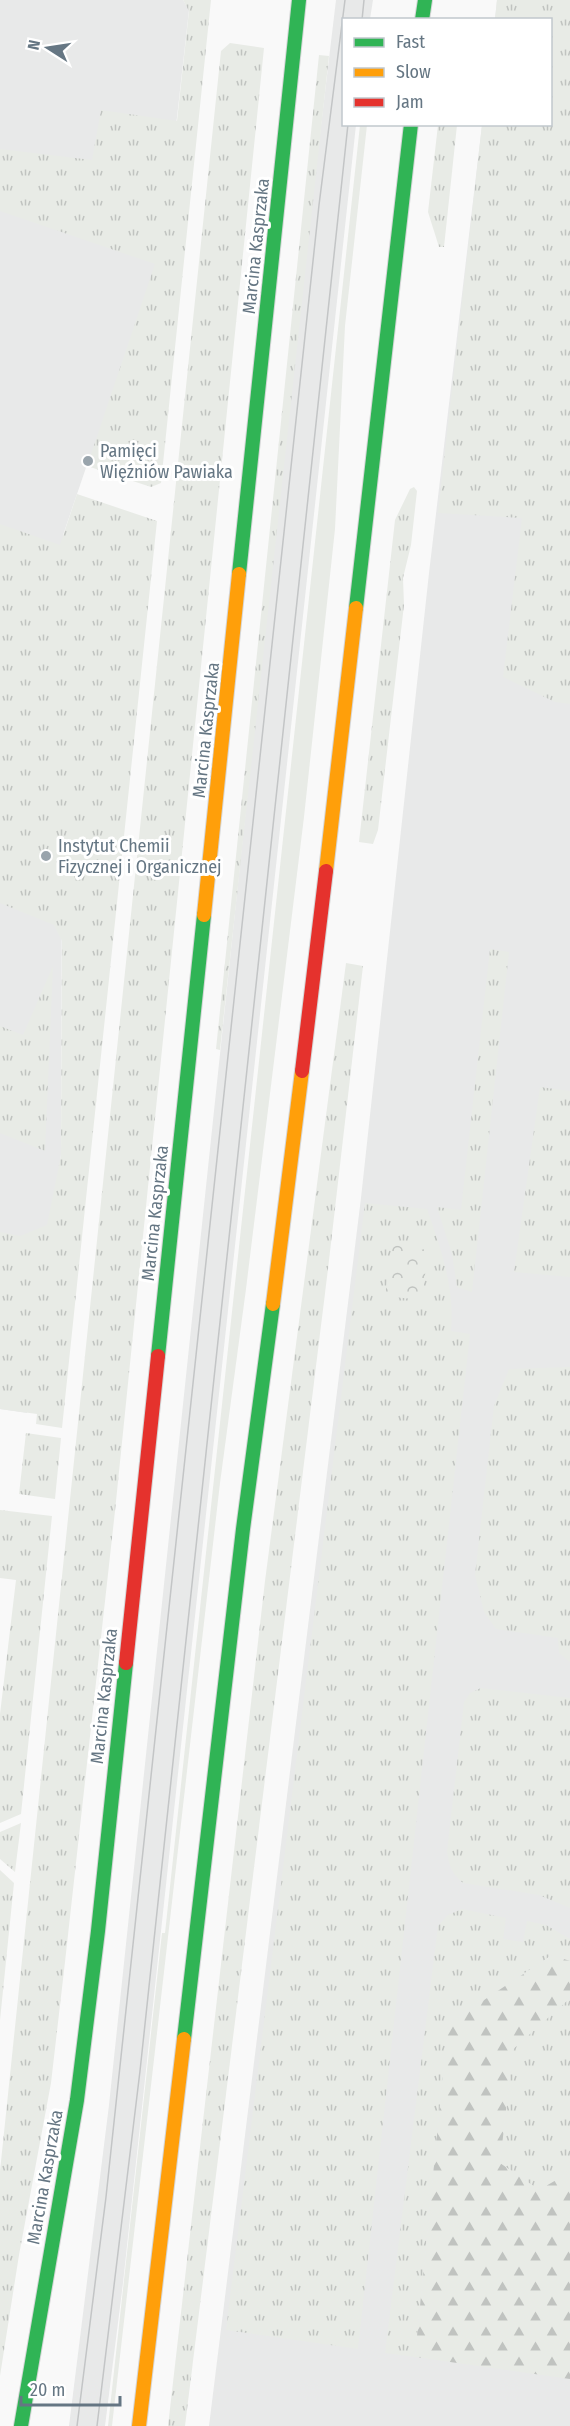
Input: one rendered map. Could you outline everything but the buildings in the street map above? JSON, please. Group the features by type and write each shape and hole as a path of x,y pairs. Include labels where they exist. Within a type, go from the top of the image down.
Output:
{"main road":[{"name":"Marcina Kasprzaka","path":"21,2426 77,2100 98,1931 299,0"},
{"path":"422,18 425,0"},
{"path":"139,2426 243,1529 285,1215 322,909 411,126"}],"shaded area":[{"name":"Instytut Chemii Fizycznej i Organicznej","path":"0,0 183,0 189,10 137,474 90,456 63,535 61,1155 27,1413 0,1409"},
{"path":"336,0 373,0 370,18 342,18 342,126 356,126 123,2283 105,2426 69,2426 109,2105 295,344"},
{"path":"497,0 570,0 570,2426 209,2426 361,1198 429,573 482,126 552,126 552,18 495,18"}],"green space":[{"path":"183,0 211,0 161,483 151,487 87,466 155,264 0,211 0,149 92,160 101,110 177,121 189,11"},
{"path":"497,0 570,0 570,704 555,702 503,677 522,518 438,513 482,126 552,126 552,18 495,18"},
{"path":"230,43 264,48 115,1511 65,1962 51,2083 19,2255 0,2376 0,2171 221,51"},
{"path":"319,55 329,56 220,1050 216,1049"},
{"path":"360,126 367,126 345,326 335,529 304,817 220,1483 112,2426 108,2426 162,1933 165,1933"},
{"path":"438,126 457,126 444,247 439,247 428,212"},
{"path":"414,487 417,491 411,545 403,578 404,605 378,830 373,844 359,842 395,520 410,489"},
{"path":"77,494 157,521 62,1428 36,1424 37,1414 0,1409 0,1232 20,1236 47,1225 61,1155 62,941 54,925 0,903 0,524 60,545"},
{"path":"490,949 509,952 472,1292 457,1287 452,1254 437,1207 461,1210"},
{"path":"346,963 363,966 328,1269 185,2426 168,2426 265,1581"},
{"path":"53,966 45,1151 0,1133 0,1026 23,1035"},
{"path":"540,1087 570,1091 570,1277 514,1272"},
{"path":"365,1203 427,1209 449,1284 451,1331 470,1334 358,2349 226,2330"},
{"path":"392,1245 428,1250 422,1300 385,1296"},
{"path":"570,1367 570,1662 559,1653 558,1638 496,1629 484,1612 475,1575 494,1406 509,1369"},
{"path":"26,1433 61,1438 55,1499 19,1494"},
{"path":"0,1510 52,1516 21,1814 0,1823 0,1714 16,1580 0,1578"},
{"path":"481,1688 570,1698 570,1908 539,1895 463,1883 451,1868 447,1851 464,1702 470,1693"},
{"path":"21,1823 15,1872 0,1859 0,1832"},
{"path":"0,1870 14,1883 0,2020"},
{"path":"462,1909 506,1918 503,1939 523,1942 527,1921 546,1925 570,1939 570,1961 552,1955 448,2024 415,2357 385,2353 438,1926 448,1915"},
{"path":"552,1955 570,1961 570,1998 513,2049 500,2163 539,2190 570,2172 570,2379 415,2357 448,2024"},
{"path":"570,1998 570,2172 539,2190 500,2163 513,2049"}],"tram line":[{"path":"343,18 345,0"},
{"path":"362,18 364,0"},
{"path":"77,2426 106,2197 319,205 342,24"},
{"path":"97,2426 140,2071 348,126"}],"traffic: fast":[{"path":"239,574 299,0"},
{"path":"422,18 425,0"},
{"path":"356,608 411,126"},
{"path":"158,1356 204,915"},
{"path":"184,2039 243,1529 273,1304"},
{"path":"21,2426 77,2100 98,1931 126,1663"}],"traffic: slow":[{"path":"204,915 239,574"},
{"path":"326,871 356,608"},
{"path":"273,1304 302,1071"},
{"path":"139,2426 184,2039"}],"traffic: jam":[{"path":"302,1071 326,871"},
{"path":"126,1663 158,1356"}],"place":[{"name":"Pamięci Więźniów Pawiaka","path":"88,461"},
{"name":"Instytut Chemii Fizycznej i Organicznej","path":"46,856"}]}
